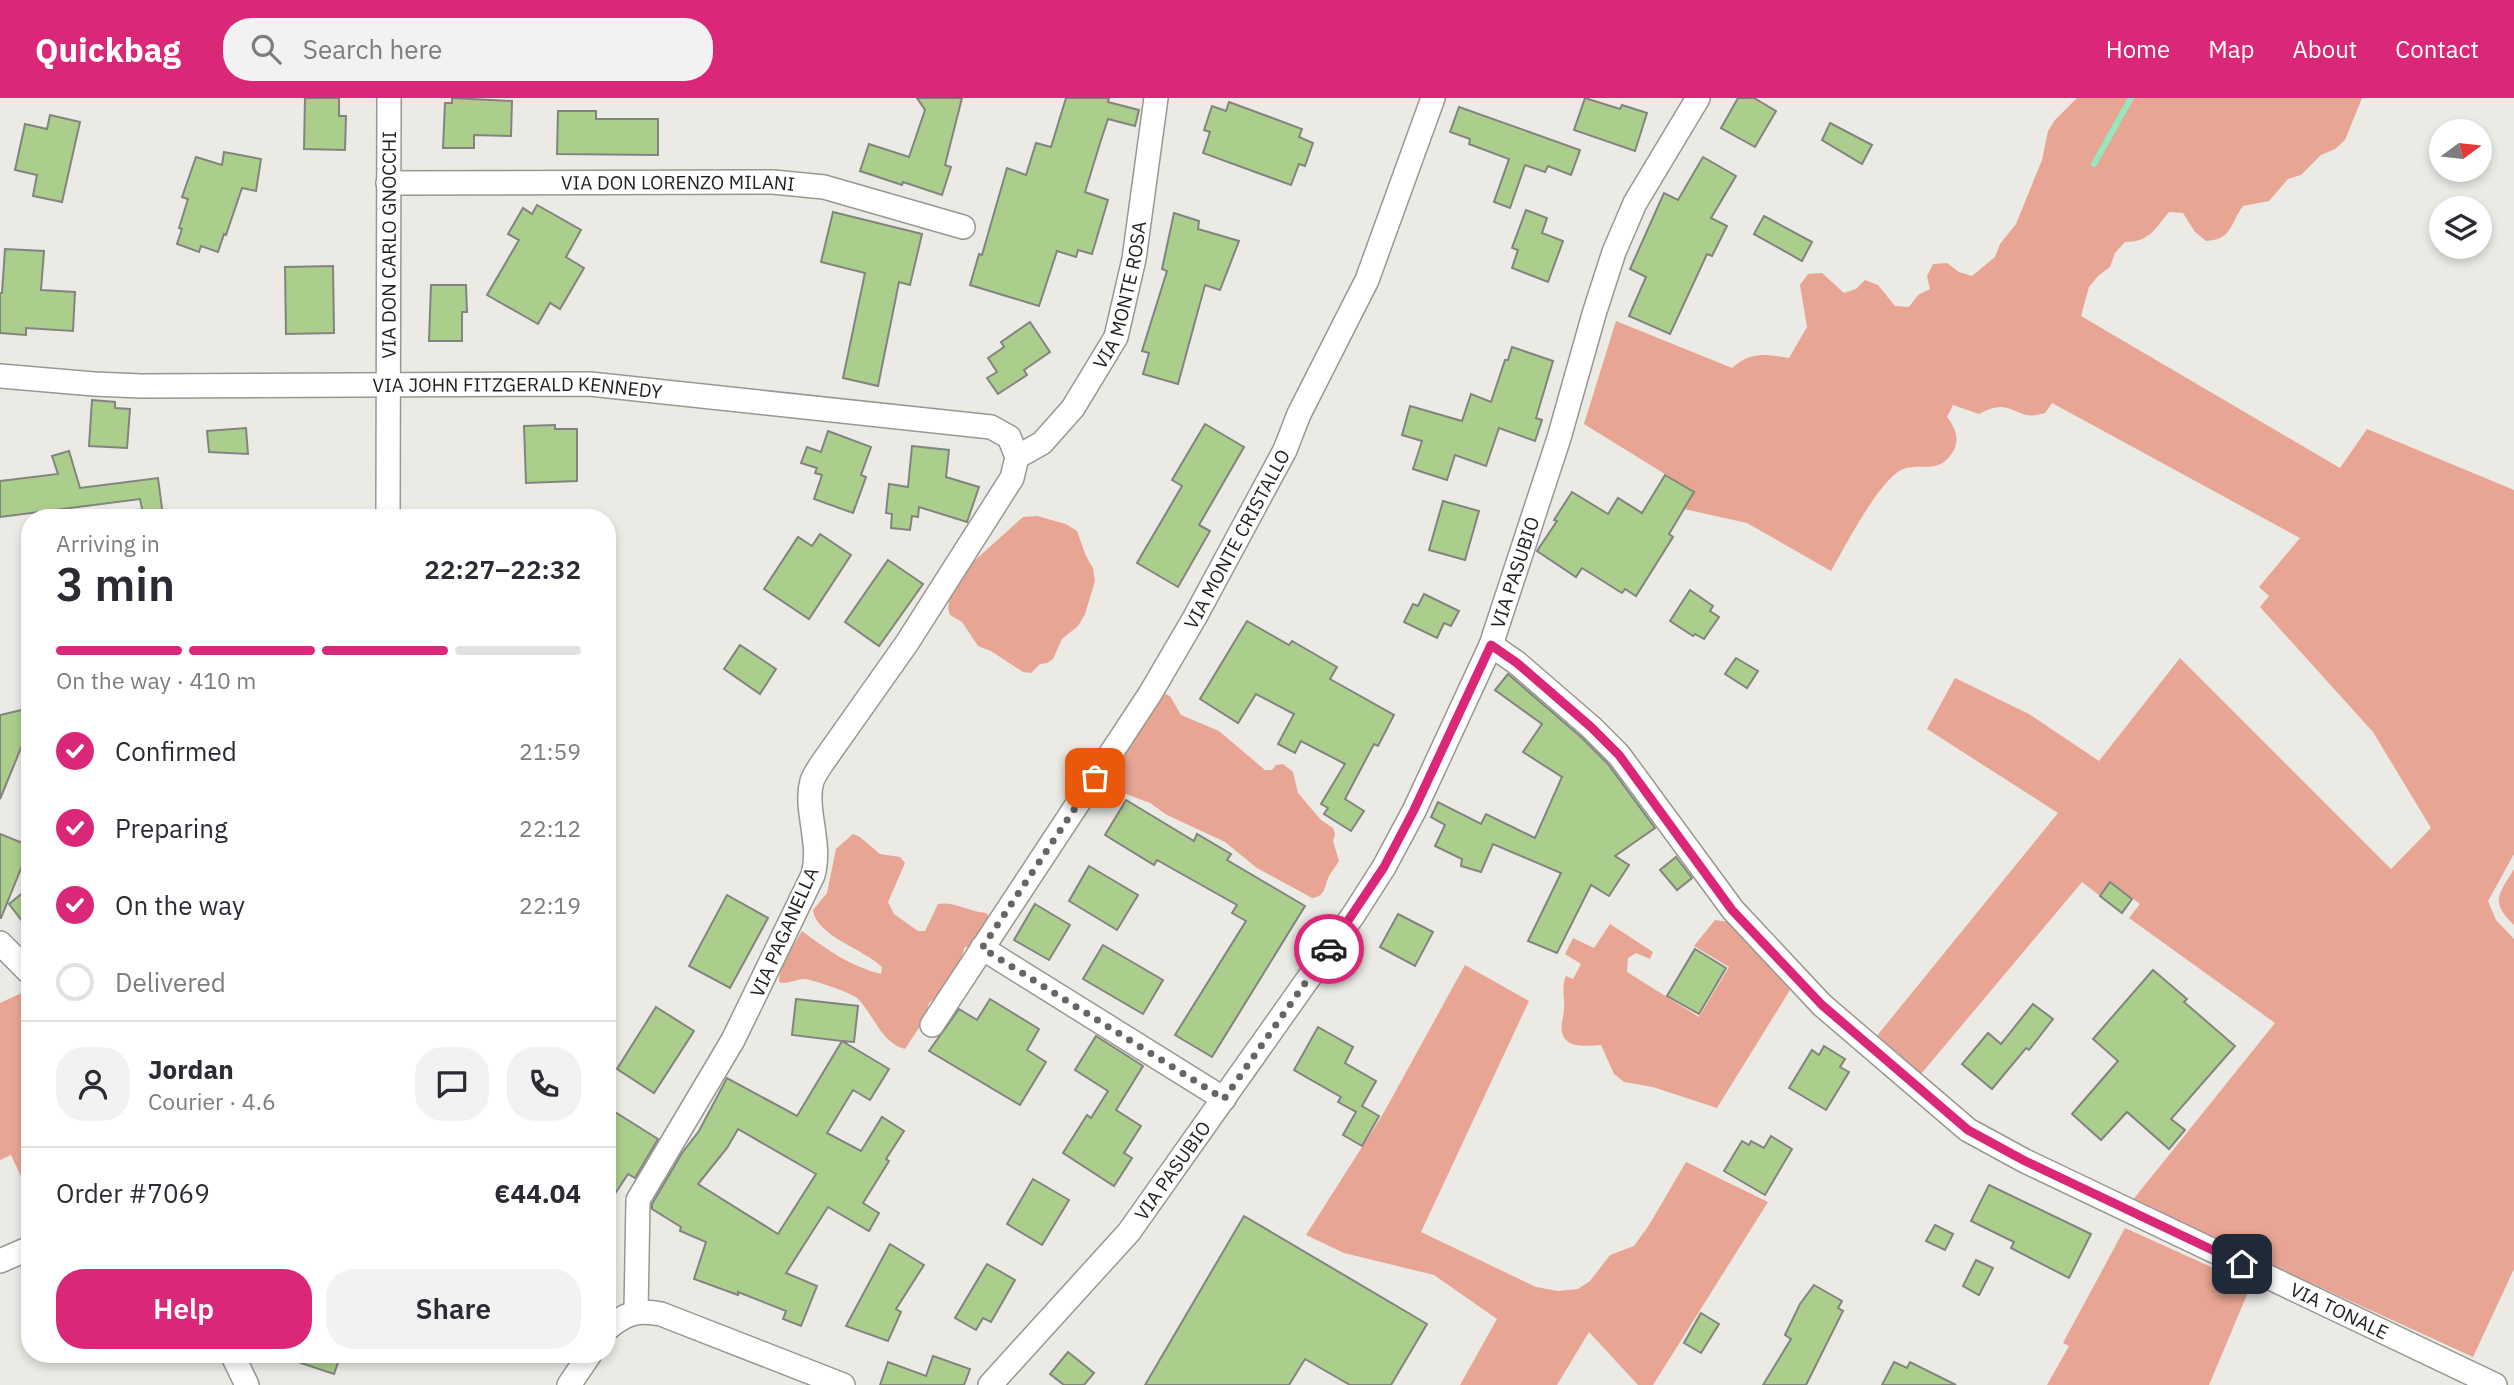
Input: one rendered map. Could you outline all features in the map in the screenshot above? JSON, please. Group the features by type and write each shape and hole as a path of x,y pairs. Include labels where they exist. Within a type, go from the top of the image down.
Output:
{"street":[{"name":"VIA DON CARLO GNOCCHI","path":"387,509 388,98"},
{"name":"VIA MONTE ROSA","path":"1017,457 1042,443 1073,408 1116,337 1134,259 1156,98"},
{"name":"VIA MONTE CRISTALLO","path":"932,1025 1150,694 1195,617 1285,450 1367,279 1433,98"},
{"name":"VIA PASUBIO","path":"990,1385 1129,1232 1354,914 1384,867 1414,810 1491,645 1559,438 1614,252 1635,203 1698,98"},
{"name":"VIA DON LORENZO MILANI","path":"388,183 773,183 836,190 962,227"},
{"name":"VIA JOHN FITZGERALD KENNEDY","path":"0,376 141,386 601,384 991,427 1009,437 1017,457"},
{"name":"VIA PAGANELLA","path":"636,1312 638,1200 733,1040 813,874 817,853 811,799 813,780 907,643 1012,478 1017,457"},
{"name":"VIA TONALE","path":"1491,645 1517,663 1619,755 1732,910 1822,1005 1968,1130 2025,1161 2496,1385"},
{"path":"0,943 21,964"},
{"path":"982,948 1224,1099"},
{"path":"0,1261 21,1252"},
{"path":"616,1322 636,1312 661,1314 843,1385"},
{"path":"236,1363 247,1385"},
{"path":"569,1385 584,1363"}],"shaded area":[{"path":"2077,98 2362,98 2345,140 2335,149 2321,155 2301,175 2288,179 2269,201 2243,206 2226,234 2206,241 2195,232 2183,213 2169,212 2146,237 2125,242 2115,253 2110,267 2089,287 2081,316 2340,468 2367,429 2514,490 2514,854 2488,901 2496,920 2514,939 2514,1269 2473,1357 2132,1201 2275,1023 2129,918 2140,904 2111,882 2100,896 2082,882 1921,1074 1876,1037 2058,813 1927,729 1955,678 2029,714 2099,761 2180,658 2391,869 2431,828 2373,732 2260,607 2269,596 2259,587 2300,538 2052,403 2045,413 2032,415 2000,407 1979,414 1953,405 1947,417 1957,441 1950,456 1939,465 1908,468 1892,477 1863,516 1831,571 1747,523 1684,509 1694,492 1584,424 1616,321 1732,368 1752,356 1773,355 1789,358 1807,327 1800,285 1808,274 1822,273 1844,293 1856,289 1865,280 1878,285 1895,306 1909,307 1918,295 1930,289 1927,276 1933,264 1947,263 1959,272 1972,276 1995,257 2000,244 2016,224 2042,160 2048,131"},
{"path":"1037,516 1066,524 1077,531 1093,568 1095,581 1085,614 1078,626 1062,639 1053,659 1040,664 1031,673 1023,672 991,651 978,646 962,622 950,615 948,609 950,594 973,562 1023,517"},
{"path":"1163,693 1170,696 1181,715 1219,731 1265,770 1272,770 1276,765 1283,764 1293,772 1298,793 1321,820 1333,828 1335,834 1333,841 1339,861 1320,895 1312,898 1257,868 1225,842 1167,815 1150,803 1123,793 1112,801 1098,786"},
{"path":"853,834 880,854 900,857 905,863 888,902 894,914 918,931 925,931 938,904 950,904 986,913 996,924 982,948 965,947 958,967 939,995 929,1003 924,1020 905,1049 883,1034 857,998 805,979 779,982 780,967 802,931 839,957 881,974 882,967 874,960 831,935 816,919 813,910 827,893 836,849"},
{"path":"2514,869 2514,925 2502,910 2499,898"},
{"path":"1715,920 1729,922 1790,990 1717,1108 1653,1087 1624,1082 1614,1074 1601,1045 1572,1044 1564,1037 1561,1026 1564,1012 1563,988 1566,976 1573,979 1581,964 1565,954 1573,938 1594,948 1610,924 1653,952 1650,959 1636,953 1628,958 1627,972 1699,1017 1729,967 1694,946"},
{"path":"1465,965 1529,1001 1421,1232 1536,1287 1558,1291 1578,1289 1590,1281 1610,1255 1634,1246 1686,1162 1768,1202 1653,1385 1638,1385 1589,1332 1557,1385 1460,1385 1497,1319 1434,1275 1344,1253 1306,1235 1383,1114"},
{"path":"21,993 21,1177 11,1155 0,1160 0,1003"},
{"path":"2125,1228 2251,1285 2209,1385 2047,1385 2069,1346 2063,1343"}],"building":[{"path":"305,98 339,98 339,116 346,116 345,150 304,149"},
{"path":"452,98 512,101 511,136 474,135 474,148 443,148 445,103 452,103"},
{"path":"917,98 962,98 945,165 951,167 942,195 860,171 869,144 909,157 925,110"},
{"path":"1066,98 1109,98 1108,102 1139,110 1135,126 1108,119 1101,140 1085,192 1108,200 1092,254 1078,250 1076,257 1057,251 1039,306 970,285 979,254 982,255 1007,168 1026,175 1036,143 1051,147"},
{"path":"1585,98 1620,109 1622,105 1647,113 1635,151 1574,130"},
{"path":"1738,98 1754,98 1776,111 1755,147 1721,128"},
{"path":"1229,102 1302,129 1299,137 1313,143 1305,166 1299,164 1291,185 1203,153 1210,132 1204,130 1212,106 1226,111"},
{"path":"1459,107 1580,150 1571,175 1548,166 1545,172 1525,165 1510,208 1494,202 1509,159 1469,144 1470,139 1450,132"},
{"path":"558,111 596,111 596,119 658,119 658,155 557,154"},
{"path":"50,115 80,122 62,202 33,196 37,175 15,170 25,124 47,129"},
{"path":"1830,123 1872,145 1862,164 1822,140"},
{"path":"224,152 261,159 256,191 242,188 218,252 201,246 199,252 177,244 188,199 182,197 196,157 222,165"},
{"path":"1703,157 1736,176 1711,218 1727,226 1712,256 1707,254 1670,334 1629,316 1646,277 1630,269 1664,193 1678,200"},
{"path":"537,205 581,230 566,257 584,268 560,309 550,303 538,324 487,295 519,240 508,234 523,208 532,214"},
{"path":"1526,210 1547,218 1542,233 1563,241 1548,282 1512,268 1518,250 1512,248"},
{"path":"833,212 922,234 910,285 899,282 878,386 843,378 865,273 821,262"},
{"path":"1174,213 1199,221 1198,229 1239,241 1220,290 1205,285 1178,384 1143,374 1149,353 1142,351 1167,271 1162,269"},
{"path":"1764,216 1812,242 1802,261 1754,234"},
{"path":"5,249 44,251 41,290 75,292 73,331 26,328 26,335 0,333 0,293"},
{"path":"333,266 334,333 286,334 285,267"},
{"path":"431,285 466,285 467,312 462,312 462,341 429,341"},
{"path":"1030,322 1050,352 1024,370 1027,375 998,394 987,378 997,372 988,358 1004,347 1001,342"},
{"path":"1512,347 1553,361 1536,418 1542,420 1535,441 1499,428 1486,466 1455,455 1447,480 1413,469 1422,441 1402,435 1410,406 1462,421 1471,394 1491,402"},
{"path":"92,400 115,402 115,408 130,409 127,448 89,446"},
{"path":"1205,424 1244,447 1199,525 1210,531 1178,587 1137,563 1182,486 1172,480"},
{"path":"555,425 555,429 577,429 577,481 526,483 524,426"},
{"path":"246,428 248,454 209,452 207,431"},
{"path":"828,431 871,447 861,475 866,477 853,513 814,499 822,475 815,473 817,468 801,463 807,447 821,452"},
{"path":"912,446 949,450 946,477 979,487 967,522 919,507 918,517 912,516 910,530 891,528 892,514 886,513 889,484 908,487"},
{"path":"69,451 80,488 158,478 162,509 142,509 140,499 62,509 21,509 21,514 0,517 0,481 58,474 52,456"},
{"path":"1665,475 1694,492 1669,534 1673,537 1636,596 1625,589 1622,593 1582,568 1576,577 1537,551 1572,492 1608,514 1618,498 1642,513"},
{"path":"1443,501 1479,511 1465,560 1429,550"},
{"path":"820,534 851,555 809,619 764,589 798,537 812,546"},
{"path":"888,560 923,584 879,646 845,622"},
{"path":"1690,590 1713,606 1710,611 1719,617 1704,639 1695,634 1693,636 1670,621"},
{"path":"1424,594 1459,611 1451,626 1444,623 1437,638 1404,622 1413,604 1418,606"},
{"path":"1247,621 1289,645 1292,641 1337,667 1330,679 1394,715 1378,746 1374,744 1345,799 1364,811 1351,831 1324,814 1328,808 1321,804 1345,764 1301,741 1295,753 1278,744 1294,714 1256,694 1238,723 1200,699"},
{"path":"740,645 776,669 760,694 724,669"},
{"path":"1736,658 1758,671 1747,688 1725,674"},
{"path":"1508,674 1608,764 1655,828 1615,856 1629,865 1609,896 1591,885 1557,953 1528,941 1561,873 1493,844 1481,872 1461,866 1462,859 1435,846 1445,825 1431,817 1438,802 1481,824 1486,814 1535,838 1562,777 1523,752 1542,724 1495,690"},
{"path":"21,710 21,748 0,799 0,715"},
{"path":"1126,800 1194,841 1197,834 1231,854 1227,860 1305,906 1212,1057 1175,1035 1246,921 1232,913 1237,905 1157,860 1154,865 1105,835"},
{"path":"0,834 21,842 21,868 0,918"},
{"path":"1676,857 1692,878 1677,890 1660,870"},
{"path":"1089,866 1138,895 1117,930 1069,901"},
{"path":"2110,882 2132,899 2122,913 2100,896"},
{"path":"21,894 21,919 9,904"},
{"path":"727,895 768,918 730,988 689,966"},
{"path":"1035,904 1070,925 1049,960 1014,940"},
{"path":"1398,914 1433,932 1415,966 1380,947"},
{"path":"1103,945 1163,980 1143,1014 1083,979"},
{"path":"1695,949 1726,968 1699,1014 1667,996"},
{"path":"2153,970 2187,999 2184,1002 2235,1046 2171,1119 2185,1130 2169,1149 2127,1112 2101,1140 2072,1114 2118,1061 2093,1039"},
{"path":"796,999 858,1006 854,1042 792,1035"},
{"path":"990,999 1039,1029 1027,1050 1046,1062 1020,1105 929,1051 959,1009 977,1020"},
{"path":"2033,1004 2053,1019 2029,1050 2026,1048 1992,1089 1962,1064 1988,1033 2001,1044"},
{"path":"656,1007 694,1031 654,1093 617,1069"},
{"path":"1318,1027 1353,1047 1345,1063 1376,1081 1362,1106 1379,1116 1362,1146 1343,1135 1356,1112 1338,1102 1341,1097 1294,1070"},
{"path":"1096,1036 1143,1066 1116,1110 1141,1126 1124,1153 1132,1158 1114,1186 1063,1153 1087,1115 1091,1118 1108,1091 1075,1070"},
{"path":"842,1041 889,1069 870,1100 853,1090 827,1133 861,1151 882,1117 904,1131 863,1203 879,1213 869,1231 828,1207 786,1273 817,1286 801,1326 783,1319 786,1311 738,1292 738,1295 694,1279 706,1242 680,1231 681,1227 652,1209 652,1204 682,1153 699,1131 727,1078 797,1116","holes":["738,1129 816,1174 778,1234 698,1184 727,1148"]},
{"path":"1824,1046 1845,1059 1840,1067 1849,1072 1826,1110 1789,1088 1812,1050 1819,1055"},
{"path":"616,1113 658,1139 635,1178 628,1174 616,1192"},
{"path":"1771,1136 1792,1149 1765,1195 1724,1171 1742,1141 1749,1145 1751,1141 1764,1148"},
{"path":"1033,1179 1069,1200 1042,1245 1007,1224"},
{"path":"1989,1185 2091,1234 2069,1278 2011,1248 2014,1242 1971,1221"},
{"path":"1244,1216 1427,1324 1391,1385 1350,1385 1305,1359 1289,1385 1145,1385"},
{"path":"1935,1225 1953,1234 1945,1250 1926,1241"},
{"path":"890,1244 924,1265 896,1309 901,1312 888,1341 846,1326"},
{"path":"1976,1260 1993,1268 1979,1295 1963,1286"},
{"path":"987,1264 1015,1280 991,1322 983,1318 976,1330 955,1318"},
{"path":"1814,1285 1842,1301 1838,1308 1843,1311 1806,1385 1763,1385 1791,1339 1785,1335 1800,1304"},
{"path":"1701,1313 1719,1324 1701,1353 1684,1343"},
{"path":"1068,1352 1094,1373 1084,1385 1064,1385 1050,1374"},
{"path":"933,1356 970,1369 964,1385 880,1385 888,1362 926,1376"},
{"path":"1894,1362 1907,1368 1910,1362 1956,1385 1882,1385"},
{"path":"301,1363 338,1363 334,1374"}],"waterway":[{"path":"2094,164 2131,98"}],"way so far":[{"path":"1095,778 982,948 1224,1099 1329,949"}],"route":[{"path":"1329,949 1384,867 1414,810 1491,645 1517,663 1619,755 1732,910 1822,1005 1968,1130 2025,1161 2242,1264"}]}
